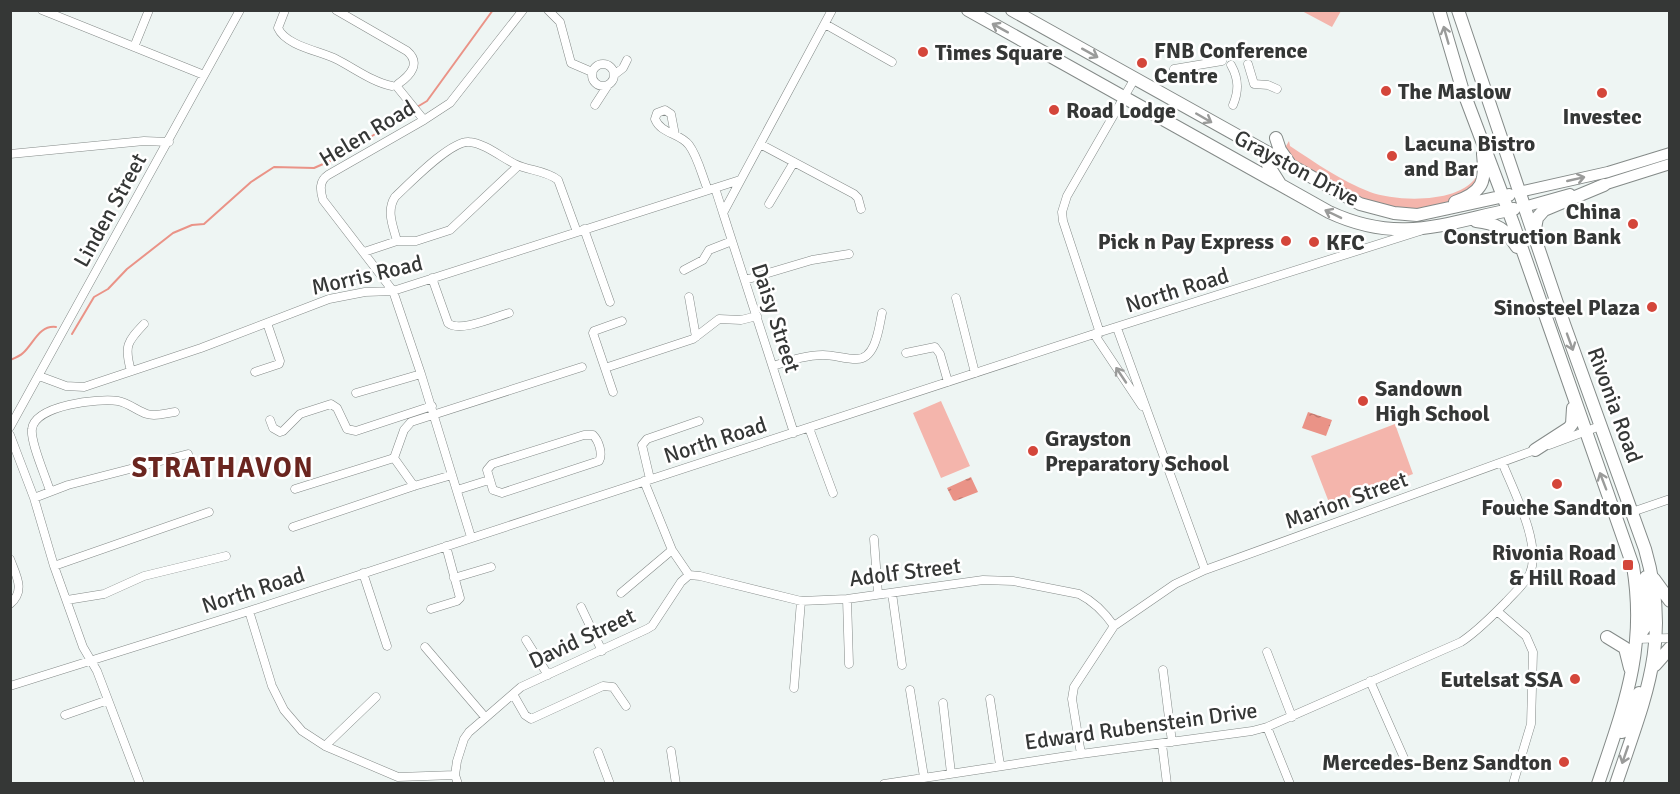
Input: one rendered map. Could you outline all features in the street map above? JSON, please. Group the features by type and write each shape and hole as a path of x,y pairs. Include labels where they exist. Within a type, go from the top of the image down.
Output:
{"main road":[{"name":"Grayston Drive","path":"968,10 1329,212 1360,225 1398,231 1430,228 1524,207 1670,164"},
{"name":"Grayston Drive","path":"1012,10 1296,170 1360,204 1394,213 1418,215 1503,197 1608,172 1670,153"},
{"name":"Rivonia Road","path":"1439,10 1462,88 1526,260 1633,566 1638,607 1637,639 1631,681 1598,783"},
{"name":"Rivonia Road","path":"1458,10 1524,207 1645,549 1653,578 1663,638 1616,783"},
{"path":"1276,138 1280,150 1296,170"},
{"path":"1418,215 1468,197 1478,190 1484,174 1483,142"},
{"path":"1267,153 1268,165 1281,185"},
{"path":"1534,235 1538,218 1544,210 1604,185"},
{"path":"1456,222 1486,222 1499,225 1526,260"},
{"path":"1535,450 1569,428 1572,424 1574,400"},
{"path":"1637,639 1647,624 1645,549"},
{"path":"1653,578 1670,601"},
{"path":"1607,637 1621,644 1628,653 1631,681"},
{"path":"1608,756 1626,725 1642,685 1649,651 1663,638"},
{"path":"1653,668 1662,654 1670,648"}],"street":[{"path":"42,10 204,75"},
{"path":"134,47 149,10"},
{"name":"Linden Street","path":"10,427 240,10"},
{"path":"285,10 278,28 284,36 318,53 332,57 378,82 396,86 421,117"},
{"path":"336,10 407,51 413,57 415,61 413,67 404,80 396,86"},
{"name":"Helen Road","path":"471,537 422,374 393,291 323,200 320,189 323,179 421,117 450,102 523,10"},
{"path":"548,10 560,22 571,63 592,72"},
{"path":"723,213 832,10"},
{"path":"825,24 892,62"},
{"path":"614,75 623,68 627,60"},
{"path":"1174,69 1222,61"},
{"path":"595,105 612,82 614,75 612,69 604,64 598,65 592,72 593,80 599,86 608,85"},
{"path":"1248,64 1254,84 1268,85 1277,89"},
{"path":"1231,65 1236,76 1238,90 1233,105"},
{"path":"1136,78 1067,196 1062,212 1097,333 1148,415"},
{"name":"Daisy Street","path":"675,135 690,147 723,213 794,433"},
{"path":"10,154 144,141 168,142"},
{"path":"397,241 390,213 393,201 437,159 456,145 472,142 518,165 544,172 558,180 610,302"},
{"path":"760,144 854,194 858,198 861,209"},
{"path":"769,204 794,162"},
{"path":"364,252 397,241 416,241 450,230 518,165"},
{"name":"Morris Road","path":"39,376 66,386 80,388 201,348 336,297 365,292 393,291 740,180"},
{"name":"North Road","path":"10,686 249,611 1097,333 1430,228"},
{"path":"684,270 703,260 710,250 732,242"},
{"path":"745,280 812,260 849,254"},
{"path":"432,278 448,323 452,326 460,327 509,313"},
{"path":"689,297 696,337"},
{"path":"956,298 975,374"},
{"path":"773,366 807,356 826,355 858,359 864,357 876,340 882,314"},
{"path":"605,368 696,337 719,319 741,320 757,316"},
{"path":"613,392 594,331 622,321"},
{"path":"255,372 279,364 280,361 267,323"},
{"path":"131,371 126,351 144,324"},
{"path":"1117,328 1205,570"},
{"path":"906,354 935,347 940,354 948,382"},
{"path":"394,458 407,425 414,421 582,367"},
{"path":"356,393 422,374"},
{"path":"50,491 32,434 33,423 37,418 65,406 106,400 126,403 149,415 175,412"},
{"path":"270,420 273,428 280,432 300,414 331,404 338,408 347,429 356,431 432,406"},
{"path":"689,575 672,550 647,480 641,449 647,439 699,421"},
{"name":"Marion Street","path":"1114,626 1175,584 1205,570 1600,426"},
{"path":"809,428 833,493"},
{"path":"10,435 34,498 54,566 83,647 92,660 140,783"},
{"path":"585,435 593,435 596,438 601,454 599,461 594,464 502,493 494,490 489,480 487,470 492,464 585,435"},
{"path":"34,498 68,485 188,454"},
{"path":"394,458 414,486"},
{"path":"295,489 394,458"},
{"name":"Edward Rubenstein Drive","path":"885,783 1252,731 1292,717 1461,642 1478,630 1497,611 1530,573 1533,554 1529,529 1502,462"},
{"path":"293,527 453,475"},
{"path":"457,490 489,480"},
{"path":"1632,512 1670,499"},
{"path":"54,566 209,512"},
{"path":"874,539 878,594"},
{"path":"431,609 459,600 446,546"},
{"path":"621,593 672,550"},
{"path":"67,600 104,594 144,576 226,556"},
{"path":"10,559 20,588 17,597 10,604"},
{"path":"454,578 491,567"},
{"path":"363,573 387,646"},
{"name":"Adolf Street","path":"689,575 801,601 847,599 983,580 1013,580 1079,594 1087,598 1114,626"},
{"name":"David Street","path":"455,775 464,739 473,727 521,687 652,626 681,582 689,575"},
{"path":"892,593 902,665"},
{"path":"847,599 849,664"},
{"path":"794,688 801,601"},
{"path":"581,607 602,651"},
{"path":"249,611 278,700 302,731 325,746 398,777 455,775 458,783"},
{"path":"1497,611 1526,636 1533,652 1531,724 1513,783"},
{"path":"1081,754 1072,694 1074,687 1114,626"},
{"path":"1637,639 1663,638"},
{"path":"526,640 548,675"},
{"path":"425,647 485,717"},
{"path":"1267,652 1292,717"},
{"path":"1163,670 1172,742"},
{"path":"1370,681 1404,758"},
{"path":"513,694 525,715 531,719 608,686 613,687 626,706"},
{"path":"910,690 924,777"},
{"path":"325,746 376,698"},
{"path":"990,699 1000,765"},
{"path":"65,716 108,700"},
{"path":"943,703 951,773"},
{"path":"1267,727 1290,783"},
{"path":"1162,744 1167,783"},
{"path":"671,751 675,783"},
{"path":"598,752 610,783"}],"shaded area":[{"path":"1302,10 1341,11 1332,27"},
{"path":"1289,141 1290,146 1359,188 1396,198 1412,199 1444,196 1470,184 1479,172 1484,152 1476,193 1417,214 1381,210 1277,161"},
{"path":"941,401 970,466 941,478 913,413"},
{"path":"1395,424 1413,474 1330,505 1311,456"}],"water":[{"path":"1308,412 1332,420 1326,436 1302,428"},
{"path":"971,477 978,492 953,500 947,488"}],"waterway":[{"path":"417,107 427,101 493,10"},
{"path":"72,334 94,297 108,289 127,269 173,233 192,225 204,224 251,182 274,167 314,168 339,157 413,110"},
{"path":"10,360 23,353 45,329 56,327"}],"place":[{"name":"Times Square","path":"923,52"},
{"name":"FNB Conference Centre","path":"1142,63"},
{"name":"The Maslow","path":"1386,91"},
{"name":"Investec","path":"1602,93"},
{"name":"Road Lodge","path":"1054,110"},
{"name":"Lacuna Bistro and Bar","path":"1392,156"},
{"name":"China Construction Bank","path":"1633,224"},
{"name":"Pick n Pay Express","path":"1286,241"},
{"name":"KFC","path":"1314,242"},
{"name":"Sinosteel Plaza","path":"1652,307"},
{"name":"Sandown High School","path":"1363,401"},
{"name":"Grayston Preparatory School","path":"1033,451"},
{"name":"Fouche Sandton","path":"1557,484"},
{"name":"Rivonia Road & Hill Road","path":"1628,565"},
{"name":"Eutelsat SSA","path":"1575,679"},
{"name":"Mercedes-Benz Sandton","path":"1564,762"}],"district":[{"name":"STRATHAVON","path":"223,468"}]}
